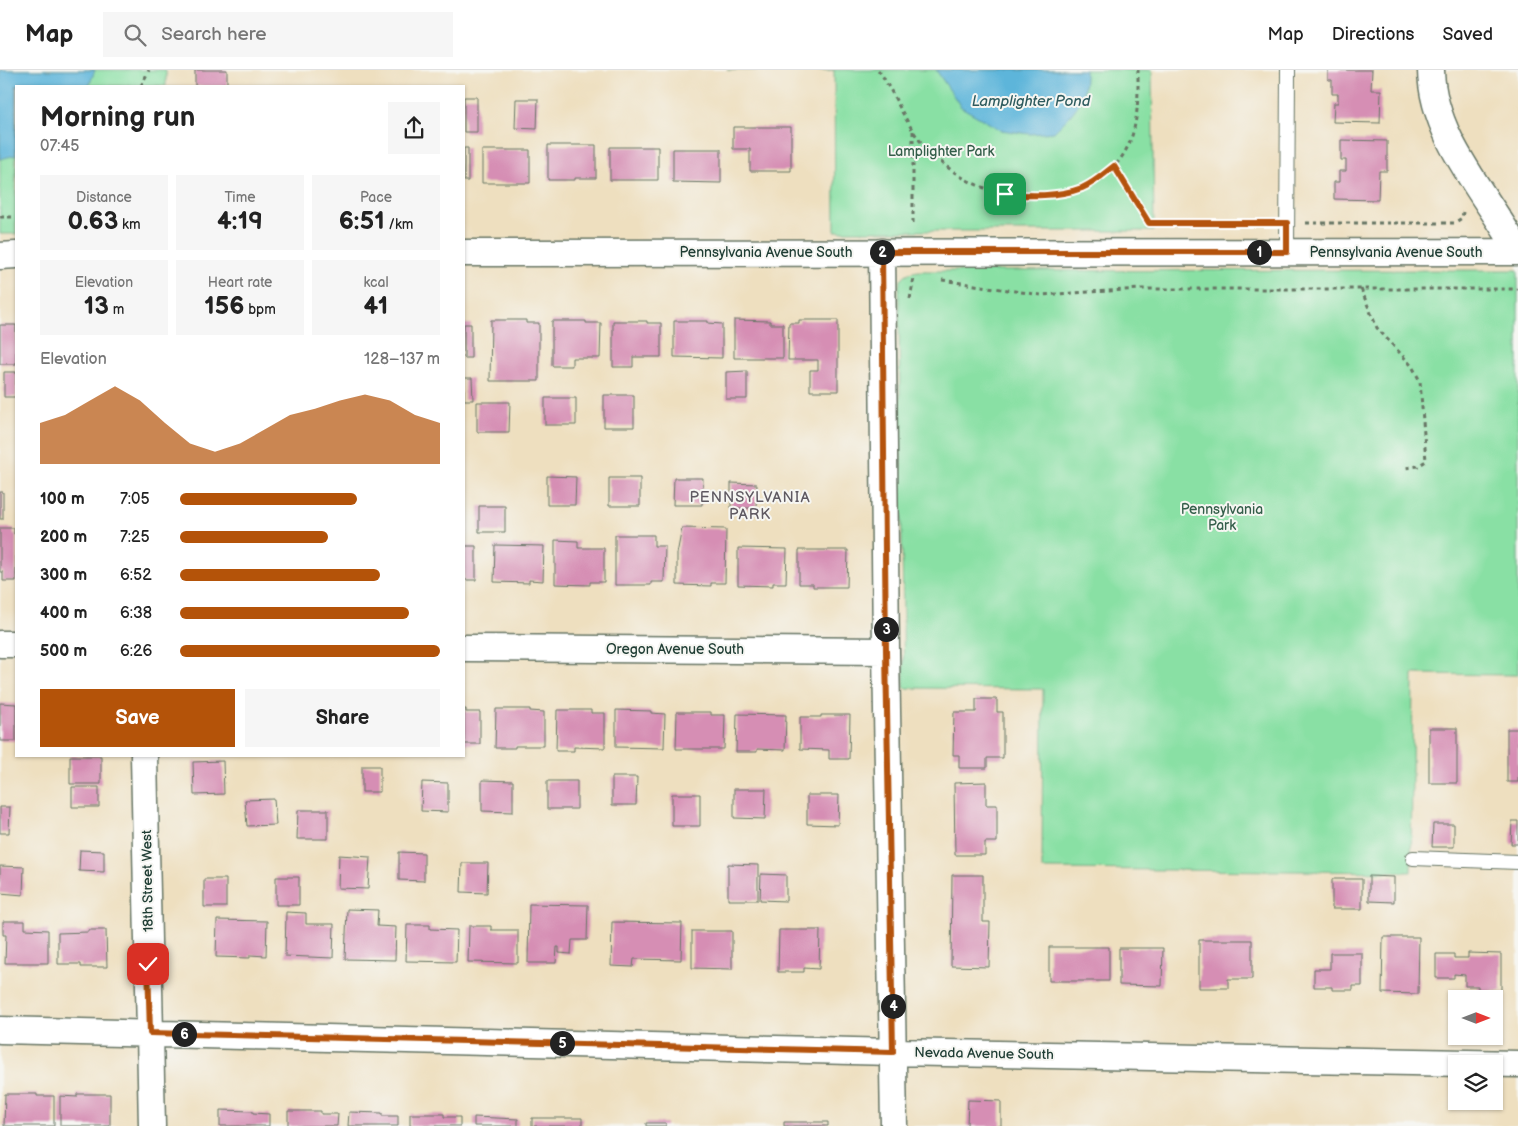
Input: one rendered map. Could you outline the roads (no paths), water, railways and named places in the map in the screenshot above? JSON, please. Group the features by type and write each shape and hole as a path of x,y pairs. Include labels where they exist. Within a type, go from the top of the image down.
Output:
{"street":[{"path":"1431,70 1431,84 1435,104 1456,154 1502,223 1518,251"},
{"name":"Pennsylvania Avenue South","path":"465,253 1518,251"},
{"path":"882,252 894,1126"},
{"path":"0,256 15,255"},
{"path":"0,644 15,644"},
{"name":"Oregon Avenue South","path":"465,648 886,651"},
{"name":"18th Street West","path":"144,757 152,1126"},
{"name":"Nevada Avenue South","path":"0,1030 893,1052 1518,1064"}],"lane":[{"path":"1287,252 1288,70"},
{"path":"1413,858 1518,862"}],"water":[{"path":"0,70 95,70 89,85 15,85 15,155 0,159"},
{"name":"Lamplighter Pond","path":"936,70 1085,70 1085,81 1084,90 1078,105 1054,132 1030,134 1001,130 961,107"}],"district":[{"name":"PENNSYLVANIA PARK","path":"750,506"}],"park label":[{"name":"Lamplighter Park","path":"941,151"},
{"name":"Pennsylvania Park","path":"1222,518"}]}
